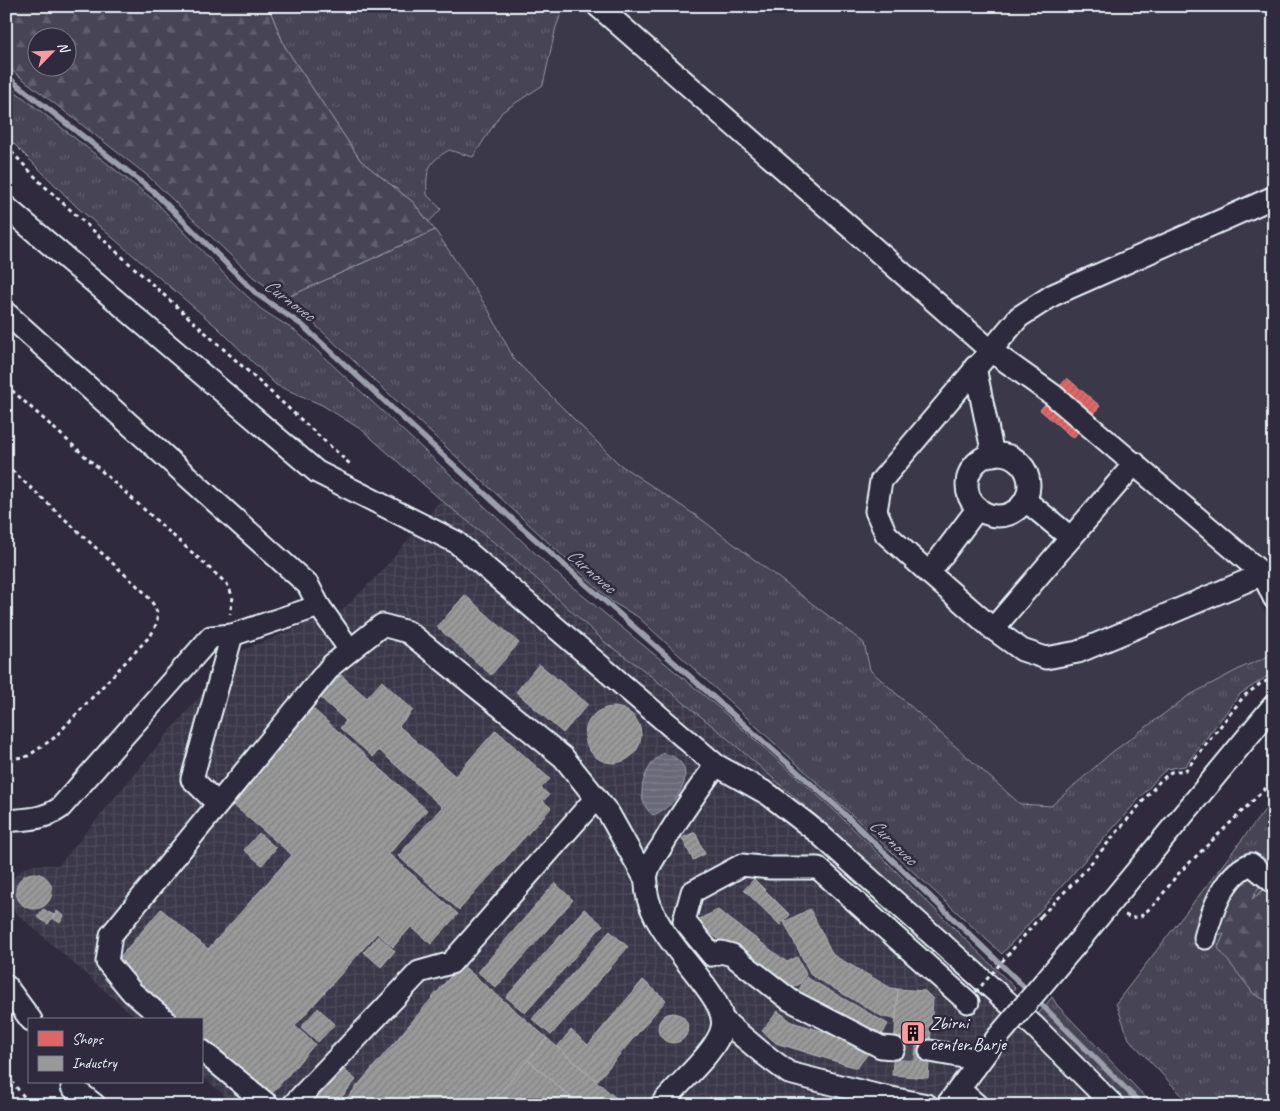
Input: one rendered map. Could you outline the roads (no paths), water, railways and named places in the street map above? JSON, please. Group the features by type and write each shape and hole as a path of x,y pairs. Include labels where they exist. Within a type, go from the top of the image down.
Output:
{"lane":[{"path":"598,6 990,350 1053,395 1268,572 1274,598"},
{"path":"1268,572 1078,652 1046,658 1022,650 993,629 886,534 876,510 881,481 975,367 1019,318 1053,295 1274,197"},
{"path":"6,207 317,472 456,542 716,765 768,794 823,837 1026,1019 1113,1105"},
{"path":"6,313 256,536 308,585 319,606 350,650"},
{"path":"975,367 993,455"},
{"path":"993,455 1012,458 1023,468 1029,481 1025,500 1019,508 1004,515 986,513 978,508 968,492 968,482 976,464 993,455"},
{"path":"993,629 1135,463"},
{"path":"1025,500 1072,538"},
{"path":"929,573 978,508"},
{"path":"6,821 36,819 50,815 60,808 211,637 227,635 319,606"},
{"path":"163,1018 132,992 106,962 110,935 332,665 382,625 408,632 563,757 609,814 647,882"},
{"path":"218,804 192,779 227,635"},
{"path":"977,1105 953,1097 997,1038 1274,705"},
{"path":"716,765 681,813 649,868 647,882 650,905 659,925 715,1001 723,1020 761,1052 790,1073 876,1095 928,1105"},
{"path":"293,1105 419,972 451,963 596,798"},
{"path":"1205,938 1211,913 1228,884 1245,866 1251,864 1274,883"},
{"path":"894,1048 881,1047 790,1000 732,955 721,952 712,954 684,921 692,892 742,865 770,868 818,868 972,997"},
{"path":"6,986 30,1018"},
{"path":"661,1105 715,1045 723,1020"},
{"path":"202,1051 268,1105"},
{"path":"930,1051 980,1060"},
{"path":"74,1092 95,1105"}],"water":[{"path":"663,753 675,758 682,765 685,774 684,784 672,802 663,810 653,815 643,801 643,783 650,766"}],"waterway":[{"name":"Curnovec","path":"6,76 154,192 258,295 302,325 509,516 836,806 1016,979 1142,1105"}],"tunnel":[{"path":"894,1048 930,1051"}],"place":[{"name":"Zbirni center Barje","path":"913,1033"}]}
